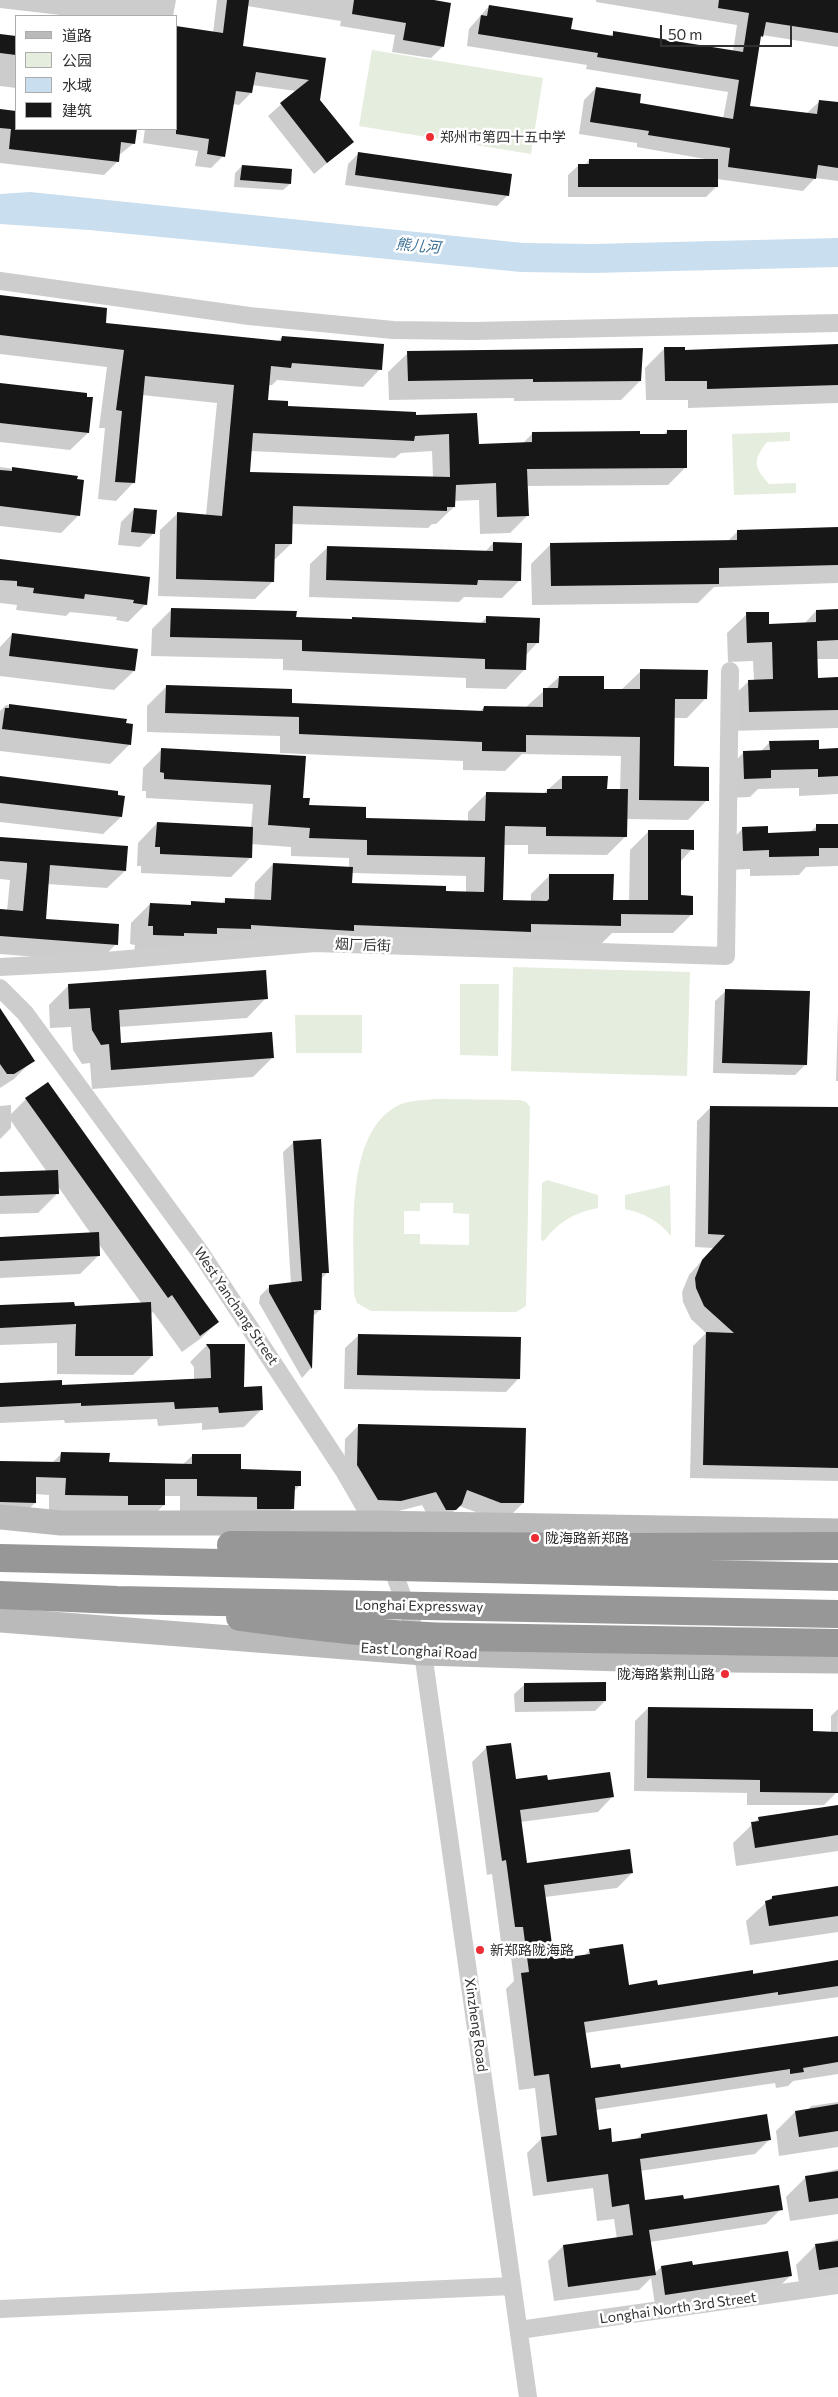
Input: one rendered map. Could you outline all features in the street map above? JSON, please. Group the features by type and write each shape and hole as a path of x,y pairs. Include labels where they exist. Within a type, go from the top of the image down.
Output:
{"highway":[{"path":"119,1561 228,1544 838,1546"},
{"path":"0,1558 838,1577"},
{"name":"Longhai Expressway","path":"0,1595 117,1600 838,1614"},
{"path":"117,1600 321,1628 402,1636 838,1643"}],"street":[{"path":"0,281 249,316 393,330 482,331 838,323"},
{"name":"烟厂后街","path":"0,967 94,962 315,943 726,956 730,671"},
{"name":"West Yanchang Street","path":"0,988 25,1013 200,1252 344,1471 375,1523 423,1653"},
{"path":"0,1517 61,1523 375,1523 838,1531"},
{"name":"East Longhai Road","path":"0,1620 423,1653 622,1659 838,1661"},
{"name":"Xinzheng Road","path":"423,1653 528,2397"},
{"name":"Longhai North 3rd Street","path":"518,2330 838,2285"},
{"path":"0,2309 512,2286"}],"green space":[{"path":"372,50 543,78 531,154 359,126"},
{"path":"790,432 790,441 767,442 757,458 757,463 760,472 769,484 796,483 796,493 734,495 732,434"},
{"path":"513,967 690,972 687,1076 511,1071"},
{"path":"460,984 499,984 498,1056 460,1055"},
{"path":"295,1015 362,1015 362,1053 296,1053"},
{"path":"432,1099 520,1100 526,1102 530,1107 526,1306 516,1312 371,1311 357,1303 354,1294 354,1218 360,1163 368,1139 381,1119 399,1105","holes":["420,1203 453,1203 453,1213 469,1214 469,1245 420,1244 420,1234 404,1234 404,1211 420,1211"]},
{"path":"547,1180 598,1195 598,1208 574,1215 555,1228 544,1241 541,1240 542,1183"},
{"path":"670,1185 671,1236 651,1218 625,1209 625,1195"}],"water":[{"name":"熊儿河","path":"30,192 523,243 592,244 838,238 838,267 592,273 521,272 89,230 0,224 0,194"}],"building":[{"path":"227,0 249,0 243,46 326,58 320,100 354,142 327,163 280,103 309,80 256,72 252,93 236,91 225,157 207,154 209,139 176,134 176,130 178,130 178,26 223,33"},
{"path":"354,0 434,0 451,3 444,47 403,40 406,23 352,14"},
{"path":"719,0 838,0 838,33 766,22 763,37 761,36 750,106 817,114 819,100 838,102 838,168 818,165 816,179 728,167 730,148 648,135 649,131 590,122 596,87 641,94 640,103 733,119 739,80 597,57 598,53 478,34 481,15 487,16 489,5 573,18 571,29 613,36 613,31 743,52 749,13 718,8"},
{"path":"0,34 15,36 15,55 0,53"},
{"path":"0,109 15,111 15,130 137,130 135,144 121,142 119,162 9,149 11,129 0,128"},
{"path":"358,152 512,174 509,196 355,175"},
{"path":"589,159 718,159 718,187 578,187 578,164 589,164"},
{"path":"242,165 292,169 291,184 240,180"},
{"path":"0,295 107,308 106,323 281,341 282,336 384,344 382,370 292,363 291,368 271,366 268,400 288,401 288,406 416,412 416,415 477,413 479,444 532,442 532,432 640,431 640,434 667,434 667,430 687,430 687,468 527,469 529,516 497,517 496,483 456,485 455,507 447,507 447,511 293,506 292,544 275,544 274,582 176,579 177,512 222,516 234,385 145,376 135,483 115,482 122,411 116,410 124,350 0,335","holes":["253,433 414,441 415,436 449,434 450,477 250,472"]},
{"path":"838,344 838,385 707,389 707,381 665,381 664,347 685,347 685,350"},
{"path":"643,348 641,381 533,382 533,379 408,381 407,351"},
{"path":"0,383 87,393 87,397 93,397 89,433 0,423"},
{"path":"12,467 78,476 77,479 84,480 80,516 0,506 0,470 12,471"},
{"path":"134,508 157,510 155,534 131,532"},
{"path":"838,527 838,565 719,568 719,584 551,586 550,543 737,540 737,530"},
{"path":"493,542 522,543 521,581 478,580 477,585 326,580 327,546 493,551"},
{"path":"0,559 150,577 147,605 133,603 134,600 85,594 84,599 33,593 34,588 17,586 17,581 0,580"},
{"path":"171,608 297,611 296,617 352,619 352,617 486,623 486,616 540,618 539,643 527,643 526,670 485,669 485,659 302,651 302,640 170,637"},
{"path":"838,609 838,640 817,641 818,678 838,677 838,710 749,712 748,680 773,679 772,642 747,643 746,612 769,612 769,624 816,622 816,610"},
{"path":"12,633 138,649 135,671 9,656"},
{"path":"640,669 708,670 707,699 675,699 674,766 709,767 709,801 639,800 640,737 526,735 526,752 482,751 482,742 299,734 299,717 165,713 166,685 292,689 292,703 483,711 484,706 543,707 543,688 558,688 559,676 604,676 604,689 640,689"},
{"path":"9,704 127,719 126,723 133,724 131,745 2,729 5,708 9,708"},
{"path":"819,740 819,749 838,748 838,776 818,777 818,769 771,770 771,778 744,779 743,751 770,750 769,741"},
{"path":"161,748 306,756 303,798 310,798 309,805 366,807 366,818 485,821 486,792 547,793 547,789 562,789 562,776 608,776 607,789 628,789 627,837 546,836 546,827 505,826 503,900 547,901 549,899 549,874 614,874 613,900 648,900 648,830 694,830 694,850 681,849 681,895 693,896 693,915 621,914 621,926 531,924 531,932 354,925 354,931 251,925 251,929 217,928 217,934 184,933 184,936 153,935 153,926 148,926 150,903 191,905 191,901 225,903 225,898 271,900 273,863 353,867 352,883 446,886 446,891 484,892 485,857 367,855 367,840 309,838 310,828 268,825 271,785 164,779 164,773 160,772"},
{"path":"0,776 118,791 118,795 125,796 122,817 0,803"},
{"path":"157,822 253,827 252,858 160,854 160,847 155,847"},
{"path":"816,824 838,824 838,848 819,848 819,856 769,857 769,850 743,851 742,827 768,826 768,833 816,831"},
{"path":"0,837 128,846 126,871 50,865 46,919 119,924 118,945 0,936 0,909 23,911 27,863 0,861"},
{"path":"266,970 268,999 119,1010 121,1043 272,1032 274,1058 111,1070 109,1044 101,1045 92,1030 90,1008 69,1009 68,984"},
{"path":"725,989 810,991 807,1065 722,1063"},
{"path":"0,1008 35,1061 14,1074 7,1074 0,1064"},
{"path":"48,1082 219,1322 200,1336 172,1295 168,1298 25,1098"},
{"path":"710,1106 838,1107 838,1468 703,1465 706,1332 734,1333 704,1306 696,1288 695,1278 702,1260 725,1235 708,1234"},
{"path":"321,1139 329,1273 322,1273 321,1310 314,1310 312,1369 269,1292 269,1285 302,1281 293,1141"},
{"path":"58,1170 59,1194 0,1196 0,1172"},
{"path":"99,1232 100,1256 0,1261 0,1237"},
{"path":"74,1302 75,1306 151,1302 153,1356 75,1356 76,1324 0,1328 0,1305"},
{"path":"358,1334 521,1337 520,1379 357,1375"},
{"path":"206,1344 245,1344 244,1387 262,1386 263,1410 219,1413 218,1407 175,1409 174,1402 81,1406 81,1403 0,1407 0,1383 62,1380 62,1385 211,1378 210,1350"},
{"path":"358,1424 526,1428 524,1503 501,1503 467,1490 462,1504 456,1510 446,1510 436,1492 401,1501 378,1500 357,1465"},
{"path":"61,1452 110,1453 109,1462 192,1464 192,1454 241,1454 241,1469 301,1471 301,1486 295,1486 294,1509 257,1509 257,1497 197,1496 197,1479 165,1479 165,1505 128,1505 128,1496 65,1495 66,1478 36,1477 36,1503 0,1502 0,1461 60,1462"},
{"path":"606,1682 606,1701 524,1702 524,1683"},
{"path":"648,1707 813,1709 813,1731 838,1732 838,1793 760,1792 760,1780 647,1778"},
{"path":"511,1743 516,1779 547,1775 548,1780 610,1772 614,1797 520,1810 527,1863 630,1849 633,1873 544,1885 554,1959 590,1954 589,1949 623,1944 629,1985 657,1980 658,1985 753,1970 753,1974 838,1960 838,1986 778,1995 778,1992 584,2022 591,2068 620,2064 621,2068 838,2036 838,2062 803,2068 804,2072 790,2074 790,2069 595,2098 599,2130 611,2128 612,2142 641,2138 641,2134 767,2114 771,2140 640,2159 645,2200 683,2195 684,2199 779,2185 783,2210 649,2230 656,2275 568,2287 563,2245 633,2235 629,2204 612,2207 608,2174 547,2182 541,2137 557,2135 549,2074 534,2076 521,1973 529,1972 523,1927 515,1927 506,1860 502,1861 486,1746"},
{"path":"838,1805 838,1835 755,1848 751,1822 759,1821 758,1817"},
{"path":"838,1886 838,1916 769,1926 765,1901 772,1899 772,1896"},
{"path":"838,2104 838,2131 799,2137 795,2111"},
{"path":"838,2171 838,2198 809,2202 805,2176"},
{"path":"838,2241 838,2267 819,2270 815,2244"},
{"path":"788,2251 792,2276 665,2295 661,2266 692,2261 693,2265"}],"place":[{"name":"郑州市第四十五中学","path":"430,137"},
{"name":"陇海路新郑路","path":"535,1538"},
{"name":"陇海路紫荆山路","path":"725,1674"},
{"name":"新郑路陇海路","path":"480,1950"}]}
